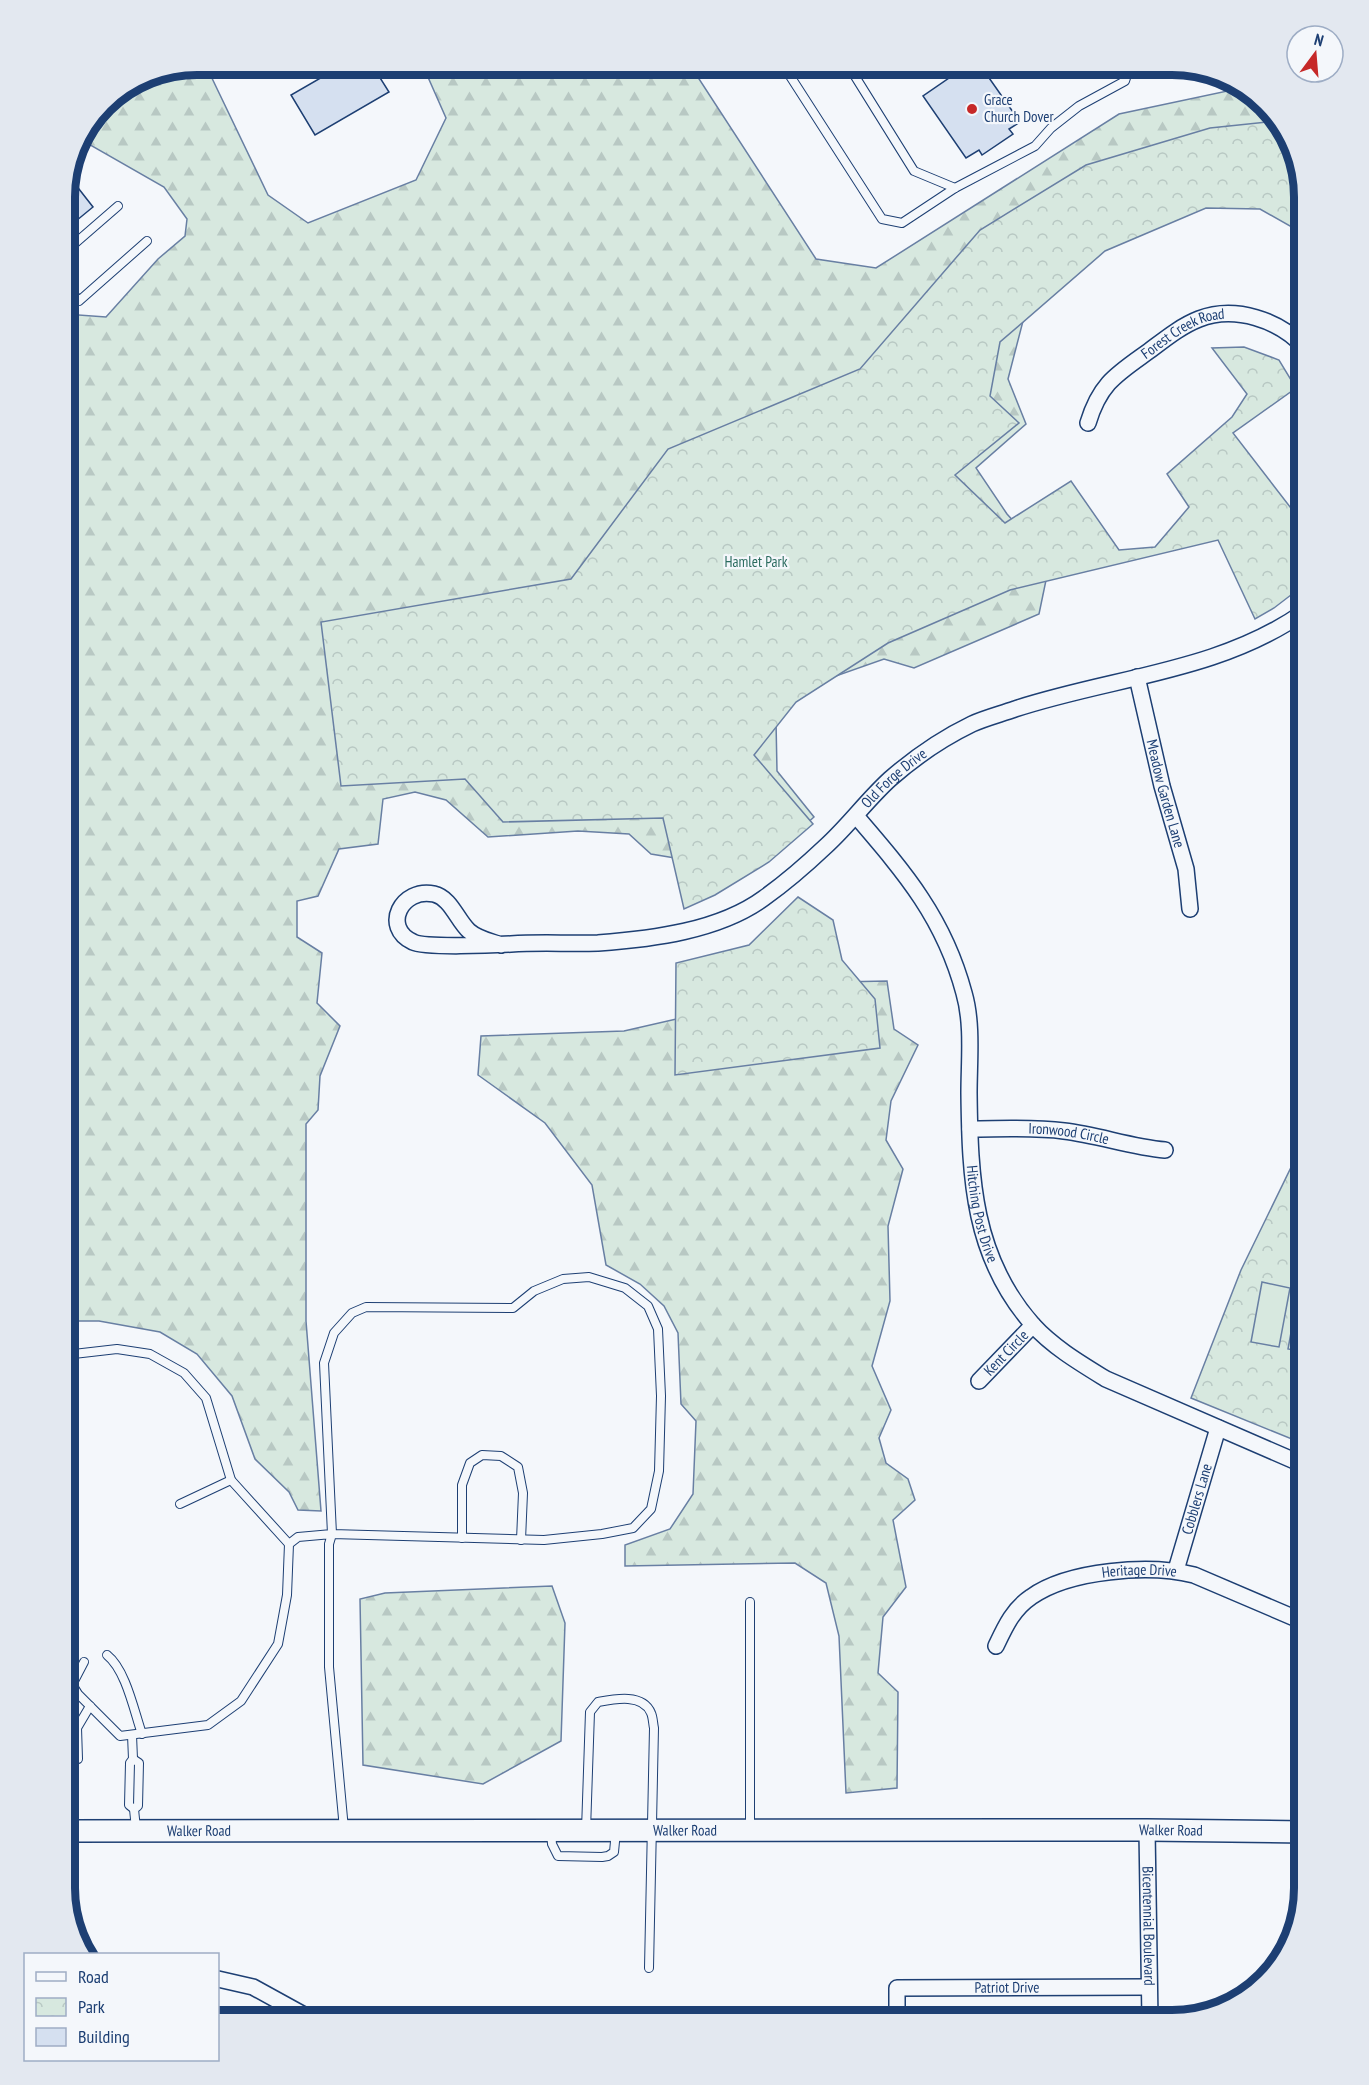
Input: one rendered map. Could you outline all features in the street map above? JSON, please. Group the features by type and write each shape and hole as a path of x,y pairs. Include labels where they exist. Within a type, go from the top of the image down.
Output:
{"street":[{"name":"Forest Creek Road","path":"1088,423 1093,408 1112,378 1180,328 1201,318 1222,314 1262,319 1281,327 1294,338"},
{"name":"Old Forge Drive","path":"501,945 471,933 448,903 436,894 421,894 408,899 399,907 397,920 401,933 414,943 501,945 539,942 597,943 675,934 730,916 762,900 826,847 890,780 946,737 974,723 1037,702 1218,656 1257,640 1294,620"},
{"name":"Meadow Garden Lane","path":"1137,677 1162,786 1186,869 1190,909"},
{"name":"Hitching Post Drive","path":"856,816 932,912 947,941 965,996 968,1021 973,1187 980,1228 986,1247 1014,1300 1033,1325 1077,1362 1106,1379 1294,1460"},
{"name":"Ironwood Circle","path":"970,1130 1065,1131 1143,1148 1166,1150"},
{"name":"Kent Circle","path":"979,1381 1033,1325"},
{"name":"Cobblers Lane","path":"1176,1570 1218,1428"},
{"name":"Heritage Drive","path":"996,1646 1016,1610 1030,1597 1064,1581 1114,1571 1176,1570 1194,1575 1294,1617"},
{"name":"Walker Road","path":"75,1830 1294,1832"},
{"name":"Bicentennial Boulevard","path":"1147,1830 1150,2010"},
{"path":"219,1979 253,1987 295,2010"},
{"name":"Patriot Drive","path":"897,2010 897,1988 1149,1987"}],"lane":[{"path":"789,75 882,219 902,223 955,188 1035,146 1051,128 1078,106 1125,81 1127,75"},
{"path":"854,75 914,171 955,188"},
{"path":"75,243 118,206"},
{"path":"75,296 79,301 147,241"},
{"path":"289,1544 297,1537 332,1534 544,1540 603,1534 633,1528 651,1509 659,1471 661,1396 658,1329 648,1306 625,1288 589,1277 563,1279 534,1291 513,1308 366,1307 352,1313 334,1333 324,1363 332,1534 329,1544 329,1667 344,1830"},
{"path":"75,1353 117,1349 150,1354 184,1373 206,1398 231,1480 289,1544 287,1594 279,1644 241,1701 208,1725 120,1736 75,1688"},
{"path":"462,1538 462,1485 470,1463 482,1455 501,1456 518,1467 523,1493 521,1540"},
{"path":"180,1504 231,1480"},
{"path":"750,1602 750,1830"},
{"path":"107,1655 122,1674 142,1734"},
{"path":"75,1679 84,1662"},
{"path":"586,1830 590,1712 598,1702 624,1698 644,1704 651,1713 654,1728 649,1968"},
{"path":"78,1759 77,1728 90,1706"},
{"path":"132,1735 133,1759 139,1763 138,1806 134,1809 136,1831"},
{"path":"551,1830 554,1852 562,1857 608,1856 615,1849 616,1830"}],"green space":[{"path":"210,75 268,195 308,223 416,180 446,118 427,75 696,75 816,259 876,268 1119,114 1230,90 1252,105 1277,134 1139,179 1023,321 1008,379 1026,424 976,468 1007,514 1050,561 1039,614 914,668 884,659 793,691 776,721 777,771 814,817 777,850 681,859 651,854 629,834 578,831 488,837 446,800 415,792 383,799 378,844 339,849 318,896 297,901 297,937 322,953 317,1003 340,1026 320,1076 318,1110 306,1124 306,1321 321,1511 298,1510 289,1492 255,1459 232,1396 197,1354 160,1332 99,1321 76,1321 75,1317 75,315 106,317 158,259 185,236 187,219 164,187 88,143 100,123 123,100 150,84 173,77"},
{"name":"Hamlet Park","path":"1268,122 1278,136 1290,165 1293,181 1294,228 1260,209 1206,208 1105,251 1000,342 990,396 1019,423 955,475 1005,523 1071,481 1119,550 1155,547 1189,507 1167,474 1232,417 1247,394 1212,348 1244,347 1279,360 1294,385 1294,389 1233,433 1294,512 1294,593 1274,608 1255,619 1218,540 1010,590 888,643 796,702 754,755 813,824 769,862 715,895 684,909 663,818 503,822 465,779 341,786 321,622 571,579 668,449 860,369 980,230 1086,165 1210,128"},
{"path":"798,897 833,920 842,960 875,999 880,1048 675,1075 676,963 749,945"},
{"path":"887,981 894,1029 918,1045 891,1101 886,1140 903,1169 888,1226 890,1301 872,1366 891,1410 879,1438 886,1463 908,1479 915,1500 893,1520 906,1587 883,1617 878,1673 898,1692 897,1788 846,1793 839,1636 826,1583 795,1563 625,1566 625,1545 670,1529 693,1494 696,1421 681,1404 678,1333 664,1306 640,1284 606,1265 592,1185 545,1123 478,1075 481,1036 624,1031 838,982"},
{"path":"1294,1161 1294,1440 1191,1398 1241,1270"},
{"path":"1262,1282 1290,1288 1279,1347 1251,1342"},
{"path":"1294,1316 1294,1350 1288,1349"},
{"path":"552,1586 565,1623 561,1741 483,1784 363,1765 360,1599 385,1593"}],"building":[{"path":"326,75 378,75 389,92 315,135 291,95"},
{"name":"Grace Church Dover","path":"953,75 987,75 1020,122 1009,129 1013,134 982,155 979,150 966,158 923,96"},
{"path":"76,185 93,207 75,222"}],"place":[{"name":"Grace Church Dover","path":"972,109"}]}
